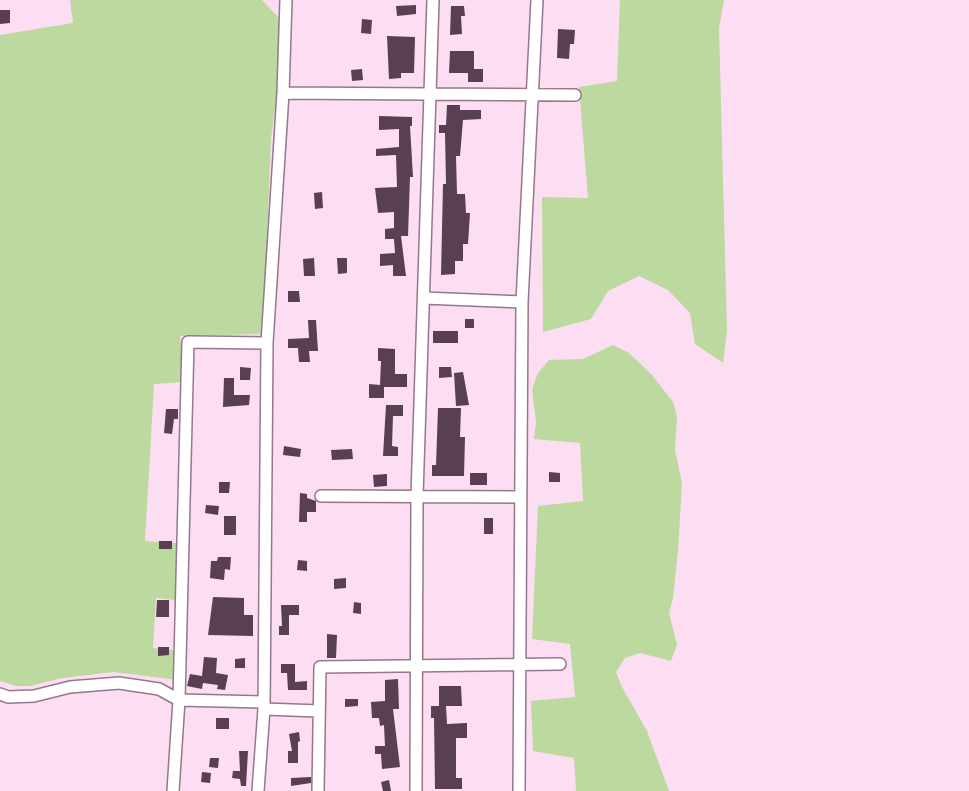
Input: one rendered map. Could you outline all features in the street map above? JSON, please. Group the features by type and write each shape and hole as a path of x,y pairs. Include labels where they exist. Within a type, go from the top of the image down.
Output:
{"street":[{"path":"258,791 263,706 267,342 283,92 286,0"},
{"path":"416,791 417,496 432,94 433,0"},
{"path":"519,791 522,302 537,0"},
{"path":"283,92 575,95"},
{"path":"424,298 522,302"},
{"path":"173,791 179,700 188,342 267,342"},
{"path":"321,496 521,497"},
{"path":"318,791 320,667 560,664"},
{"path":"0,694 8,698 34,696 70,687 119,683 159,689 179,700 319,711"}],"green space":[{"path":"70,0 262,0 281,20 276,100 271,139 263,334 180,336 185,382 154,384 145,541 176,543 176,576 175,600 156,598 153,648 175,650 178,680 114,672 62,678 30,686 16,686 0,681 0,35 73,23"},
{"path":"620,0 724,0 719,28 727,331 723,363 695,344 690,313 668,290 639,276 608,291 591,319 543,332 542,197 588,198 579,87 617,81"},
{"path":"613,345 629,353 652,375 673,402 677,417 675,450 682,483 678,551 673,598 669,613 677,645 671,661 640,653 625,658 616,672 622,687 647,731 669,791 576,791 574,758 533,751 531,701 575,697 570,644 532,639 538,506 583,501 580,443 534,439 536,422 532,389 538,373 549,360 583,359"}],"building":[{"path":"416,5 416,14 397,16 396,6"},
{"path":"451,6 464,6 465,16 461,16 462,34 450,35"},
{"path":"0,10 10,10 10,23 0,24"},
{"path":"362,19 372,20 371,34 361,33"},
{"path":"558,29 575,30 574,44 570,44 569,59 557,58"},
{"path":"387,36 415,37 414,73 401,73 401,78 389,79"},
{"path":"450,51 474,51 474,69 483,69 483,82 468,82 468,73 449,73"},
{"path":"362,69 363,80 352,81 351,70"},
{"path":"447,105 460,105 460,110 481,110 481,119 463,120 460,156 456,156 457,194 465,194 466,213 470,213 468,244 463,244 463,261 455,261 455,274 441,275 443,184 446,184 445,133 439,133 439,125 446,125"},
{"path":"379,116 412,117 412,126 410,126 413,177 410,177 408,236 401,236 406,276 393,276 393,265 380,266 380,254 395,253 394,239 385,239 385,229 394,228 394,212 378,213 375,188 397,187 396,155 376,156 376,149 399,147 399,129 379,130"},
{"path":"322,192 323,208 315,209 314,193"},
{"path":"314,258 315,276 304,276 303,259"},
{"path":"337,258 347,258 347,273 338,274"},
{"path":"288,291 299,291 300,302 288,302"},
{"path":"465,319 474,319 474,328 465,328"},
{"path":"308,320 316,320 318,351 309,351 310,362 299,362 298,348 288,348 288,339 309,338"},
{"path":"433,331 458,331 458,343 433,343"},
{"path":"378,348 395,349 395,374 407,374 407,387 384,387 384,398 369,398 369,384 380,385 381,361 378,361"},
{"path":"240,367 251,368 250,380 240,380"},
{"path":"439,367 451,367 452,377 439,378"},
{"path":"463,372 469,405 456,406 454,373"},
{"path":"224,378 234,378 234,395 250,395 249,405 223,407"},
{"path":"386,405 403,405 403,416 393,416 392,446 398,447 398,456 383,456"},
{"path":"438,408 461,408 460,437 465,437 464,476 432,476 432,465 436,465"},
{"path":"166,409 178,409 178,419 174,419 172,434 164,433"},
{"path":"284,446 301,449 300,457 283,455"},
{"path":"352,449 353,459 332,460 331,450"},
{"path":"549,472 560,473 560,482 549,482"},
{"path":"470,473 487,473 487,485 470,485"},
{"path":"387,474 387,486 374,487 373,475"},
{"path":"219,482 230,482 229,493 219,493"},
{"path":"300,493 307,494 307,498 316,501 316,512 307,512 307,522 299,522"},
{"path":"206,505 219,506 218,515 205,513"},
{"path":"224,516 236,516 236,535 224,535"},
{"path":"484,518 493,518 493,534 484,534"},
{"path":"159,541 172,541 172,549 159,549"},
{"path":"218,557 231,557 230,570 225,569 224,580 210,578 211,561 217,561"},
{"path":"298,560 307,561 307,571 297,570"},
{"path":"346,578 346,588 334,589 334,579"},
{"path":"213,597 244,598 244,615 253,615 253,636 208,635"},
{"path":"157,600 169,600 169,617 156,617"},
{"path":"354,602 361,603 361,614 353,613"},
{"path":"281,605 299,605 299,615 289,615 289,635 279,635 279,626 282,626"},
{"path":"327,634 337,635 336,658 327,658"},
{"path":"158,647 169,647 169,655 158,656"},
{"path":"204,657 217,658 216,673 228,675 225,690 217,689 218,685 203,683 202,689 187,686 190,674 202,676"},
{"path":"245,658 245,668 235,668 235,659"},
{"path":"281,664 295,664 295,682 307,681 307,690 288,690 287,673 281,673"},
{"path":"398,679 399,709 393,709 400,767 382,769 381,754 375,754 375,746 385,746 384,725 380,726 379,718 372,718 371,702 385,701 385,680"},
{"path":"439,686 461,686 462,706 446,706 447,724 467,723 467,738 456,738 456,778 462,778 462,789 435,789 434,718 431,718 431,706 439,706"},
{"path":"345,699 358,699 358,706 345,707"},
{"path":"216,718 229,718 229,729 216,729"},
{"path":"299,732 298,763 288,763 288,751 292,751 289,734"},
{"path":"239,751 248,751 246,786 241,786 240,779 232,778 233,771 240,771"},
{"path":"210,758 219,758 218,768 209,767"},
{"path":"202,772 211,773 210,783 201,782"},
{"path":"311,777 311,783 291,786 291,778"},
{"path":"389,780 391,791 383,791 381,782"}]}
